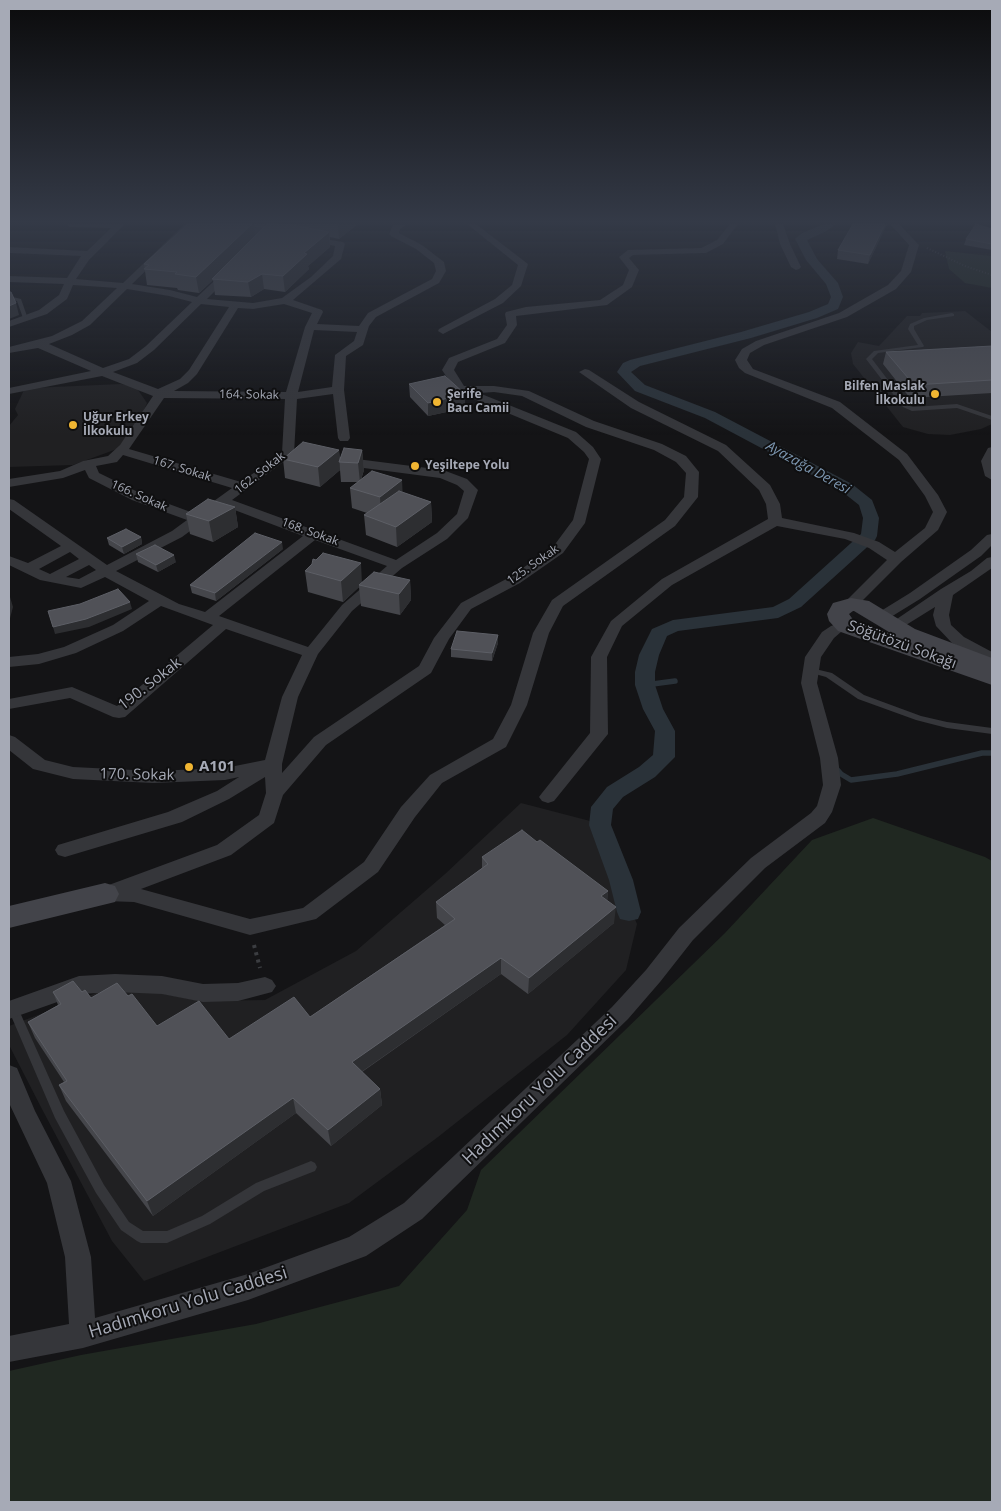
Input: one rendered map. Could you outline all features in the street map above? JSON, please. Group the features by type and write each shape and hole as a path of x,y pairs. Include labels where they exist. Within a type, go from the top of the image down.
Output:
{"street":[{"path":"9,324 43,312 65,295"},
{"path":"9,350 40,344 68,333 86,322 116,295"},
{"path":"176,295 200,301 253,306 284,301 293,295"},
{"path":"9,391 104,372 133,361 150,348 206,295"},
{"path":"344,438 338,390 340,355 359,343 363,329 372,315 411,295"},
{"path":"444,332 506,295"},
{"path":"105,894 134,895 250,927 309,914 370,867 408,812 436,779 500,743 519,705 541,633 557,603 670,522 691,497 693,472 681,459 658,447 590,424 524,393 494,389 461,390 448,370 453,360 500,342 512,325 510,314 526,310 603,302 615,295"},
{"path":"851,604 896,559 931,530 940,512 931,495 903,457 836,405 749,371 743,366 741,360 746,351 760,343 843,314 881,295"},
{"name":"162. Sokak","path":"9,560 52,578 80,584 176,534 288,454 291,396 310,326 318,312 284,301"},
{"path":"9,483 63,474 88,464 112,460 122,451 160,394 184,381 193,372 235,305"},
{"path":"310,326 363,329"},
{"path":"40,344 160,394"},
{"path":"585,372 635,406 722,448 765,488 773,504 775,521"},
{"name":"164. Sokak","path":"160,394 291,396 338,390"},
{"name":"125. Sokak","path":"275,793 320,741 425,669 442,638 466,606 515,580 558,550 580,520 595,460 589,450 572,436 461,390"},
{"name":"167. Sokak","path":"122,451 243,487"},
{"path":"992,451 987,461 992,476"},
{"path":"288,454 306,456"},
{"path":"9,917 105,894 224,850 267,818 275,793 273,764 290,697 311,653 347,608 397,565 442,536 463,515 471,490 462,482 443,474 325,459"},
{"name":"166. Sokak","path":"88,464 94,475 137,497 197,519"},
{"name":"168. Sokak","path":"222,501 397,565"},
{"path":"10,506 104,570 174,607 311,653"},
{"path":"548,797 598,734 599,657 616,624 666,582 775,521 849,536 874,545 896,559"},
{"path":"206,618 314,534"},
{"path":"883,626 915,596 976,553 992,538"},
{"path":"28,569 69,547"},
{"path":"52,578 88,560"},
{"path":"883,626 946,592 976,574 992,561"},
{"path":"946,592 940,615 944,626 958,640 992,658"},
{"path":"9,662 39,659 70,650 118,628 160,600"},
{"name":"Söğütözü Sokağı","path":"992,665 883,626 846,626 840,621 838,614 841,608 851,604 870,610 883,626 992,678"},
{"name":"190. Sokak","path":"9,704 72,692 119,712 224,623"},
{"name":"Hadımkoru Yolu Caddesi","path":"9,1349 83,1335 248,1287 358,1247 413,1212 620,1013 653,976 686,934 758,863 818,818 826,807 832,785 829,758 809,683 813,657 824,640 836,629 846,626"},
{"name":"170. Sokak","path":"9,741 39,765 73,773 153,777 225,774 273,764"},
{"path":"65,850 175,817 223,795 273,764"},
{"path":"11,1009 79,985 115,983 162,985 203,993 238,992 265,986"},
{"path":"9,1075 25,1115 59,1181 78,1257 83,1335"}],"lane":[{"path":"9,298 18,300 26,318"},
{"path":"952,315 926,319 912,325 912,329 921,346 876,352 869,359 905,406 912,409 957,406 992,418"},
{"path":"811,670 829,675 861,697 919,718 948,725 992,731"},
{"path":"11,1009 59,1114 100,1189 125,1226 141,1237 167,1237 206,1220 260,1187 311,1166"}],"path":[{"path":"250,927 265,986"}],"shaded area":[{"name":"Bilfen Maslak İlkokulu","path":"965,311 992,332 992,424 981,429 950,435 928,434 903,427 853,364 851,353 858,342 879,346 907,316 920,316 922,313"},
{"name":"Uğur Erkey İlkokulu","path":"121,384 136,387 147,403 138,424 117,449 73,465 9,467 9,426 18,415 15,409 24,390 31,388"},
{"path":"521,803 594,822 637,924 626,970 567,1035 438,1137 349,1203 144,1281 112,1241 43,1111 9,1045 9,1026 96,993 150,991 200,1001 265,1000 356,951 445,874"},
{"path":"873,818 992,861 992,1502 9,1502 9,1371 81,1355 256,1324 399,1286 467,1210 481,1170 725,933 812,840"}],"building":[{"path":"9,295 12,295 16,303 9,306"},
{"path":"992,346 992,380 914,385 886,352"},
{"path":"445,376 465,394 428,403 409,384"},
{"path":"303,442 339,450 318,467 283,459"},
{"path":"344,448 362,450 358,463 339,462"},
{"path":"372,471 402,480 380,497 350,488"},
{"path":"399,491 431,502 396,527 364,515"},
{"path":"208,499 235,507 209,521 186,514"},
{"path":"126,529 141,537 122,547 107,538"},
{"path":"255,533 282,542 215,593 190,585"},
{"path":"155,545 174,555 156,565 136,554"},
{"path":"323,553 361,563 341,581 305,571 312,564 313,559 316,560"},
{"path":"374,572 410,580 399,594 359,585"},
{"path":"118,589 130,602 86,619 53,627 48,611 80,604"},
{"path":"457,631 498,635 492,653 451,649"},
{"path":"522,830 537,842 540,840 608,891 601,896 616,907 529,978 501,958 352,1062 380,1089 328,1130 293,1098 147,1201 59,1085 67,1081 28,1022 61,1004 53,992 73,981 82,992 85,990 91,998 117,983 128,996 132,994 157,1026 199,1001 229,1039 294,997 310,1017 455,919 436,902 488,864 482,857"}],"waterway":[{"name":"Ayazağa Deresi","path":"629,912 621,880 600,825 602,807 615,792 647,772 664,757 665,731 653,709 645,685 645,672 649,655 659,633 673,626 778,612 795,603 869,536 871,518 866,503 846,487 710,415 640,388 624,372 628,366 635,363 746,335 813,315 834,306 836,295"},
{"path":"645,685 675,681"},
{"path":"834,766 841,774 851,780 897,774 982,753 992,753"}],"place":[{"name":"Bilfen Maslak İlkokulu","path":"935,394"},
{"name":"Şerife Bacı Camii","path":"437,402"},
{"name":"Uğur Erkey İlkokulu","path":"73,425"},
{"name":"Yeşiltepe Yolu","path":"415,466"},
{"name":"A101","path":"189,767"}]}
